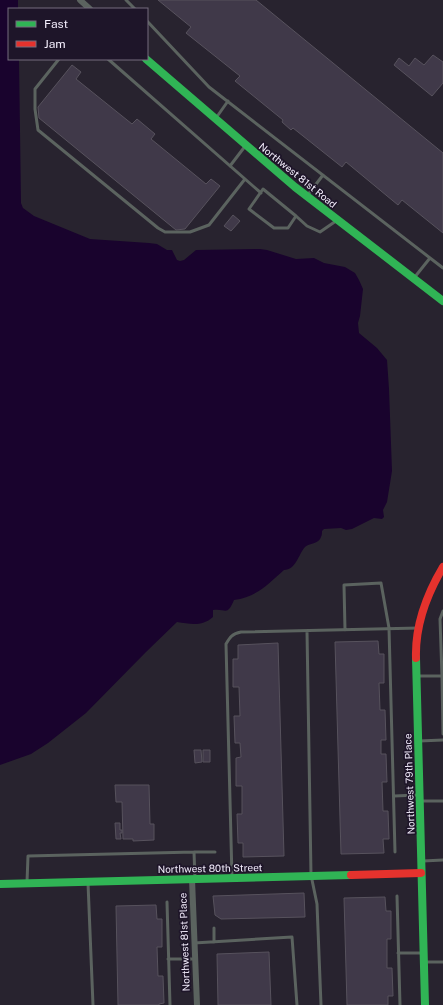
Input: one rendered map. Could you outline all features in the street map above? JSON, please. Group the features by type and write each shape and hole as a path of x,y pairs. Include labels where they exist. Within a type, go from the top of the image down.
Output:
{"street":[{"path":"80,0 89,8"},
{"name":"Northwest 81st Road","path":"147,60 307,196 443,301"},
{"name":"Northwest 79th Place","path":"425,1005 416,648 419,628 426,601 443,567"},
{"name":"Northwest 80th Street","path":"0,884 421,873"},
{"name":"Northwest 81st Place","path":"193,879 196,1005"}],"lane":[{"path":"126,0 134,8"},
{"path":"128,8 131,4"},
{"path":"148,22 209,87 443,268"},
{"path":"58,60 35,89 34,109 38,130 164,232 190,232 209,225 245,179"},
{"path":"109,60 261,193"},
{"path":"215,118 228,102"},
{"path":"230,166 246,145"},
{"path":"307,196 323,175"},
{"path":"296,216 288,228 274,228 249,209 263,189 296,216 307,226 320,232 338,220"},
{"path":"414,278 430,258"},
{"path":"345,630 344,585 381,583 389,628 396,852"},
{"path":"443,611 440,619 442,644 443,734"},
{"path":"232,878 226,644 230,637 235,633 241,632 419,628"},
{"path":"307,630 311,876 317,904 321,1005"},
{"path":"416,676 442,676"},
{"path":"418,741 443,740"},
{"path":"394,796 443,800"},
{"path":"193,879 194,852"},
{"path":"27,883 28,856 215,852"},
{"path":"421,861 443,860"},
{"path":"88,881 93,1005"},
{"path":"397,896 400,1005"},
{"path":"167,902 170,1005"},
{"path":"214,928 214,942"},
{"path":"194,943 292,937 296,1005"},
{"path":"398,953 423,953"},
{"path":"168,958 195,959"},
{"path":"424,962 443,962"}],"shaded area":[{"path":"0,0 18,0 18,8 8,8 8,60 19,60 21,203 23,208 34,216 90,239 157,244 167,250 172,250 177,260 180,261 184,260 196,250 260,249 296,259 314,258 324,263 345,267 355,273 363,289 358,323 359,333 377,348 387,360 392,471 387,502 383,510 384,517 382,519 374,518 352,529 324,529 320,539 305,547 291,568 284,570 256,593 234,600 230,608 226,611 213,610 213,617 200,624 177,622 86,713 48,743 31,754 0,765"}],"building":[{"path":"158,0 256,0 443,153 443,233 402,200 398,205 346,162 342,167 293,128 291,130 282,122 283,120 235,81 240,76 186,33 191,27"},
{"path":"433,55 443,62 443,83 432,96 394,65 399,58 409,66 415,58 424,65"},
{"path":"72,65 81,72 76,79 132,124 137,119 155,134 151,139 206,184 211,179 220,186 185,229 176,230 39,118 38,107"},
{"path":"233,215 240,221 231,231 224,226"},
{"path":"378,641 379,654 384,654 384,683 379,683 380,710 385,710 386,740 381,740 381,754 386,754 387,782 382,782 383,811 388,811 389,839 383,839 384,853 341,854 335,642"},
{"path":"278,643 284,856 243,857 243,843 238,843 237,814 242,814 242,786 236,786 236,758 241,757 240,743 235,743 234,716 240,716 239,687 233,687 233,659 238,659 238,645"},
{"path":"194,750 201,750 202,762 195,763"},
{"path":"203,750 210,750 210,762 203,762"},
{"path":"115,785 149,785 150,824 154,824 154,840 133,841 133,839 123,839 122,802 116,802"},
{"path":"115,823 120,823 120,830 122,830 122,833 120,833 121,839 116,839"},
{"path":"304,893 305,917 221,919 215,915 213,896"},
{"path":"385,897 386,911 391,911 391,939 387,939 387,968 392,968 393,996 388,996 388,1005 347,1005 344,898"},
{"path":"156,905 157,919 162,919 162,947 157,947 158,976 163,976 164,1003 159,1005 118,1005 116,906"},
{"path":"269,952 271,1005 218,1005 217,954"}],"traffic: fast":[{"path":"147,60 295,187 443,301"},
{"path":"416,658 425,1005"},
{"path":"0,884 351,875"}],"traffic: jam":[{"path":"416,658 416,646 423,611 427,599 443,567"},
{"path":"351,875 421,873"}]}
